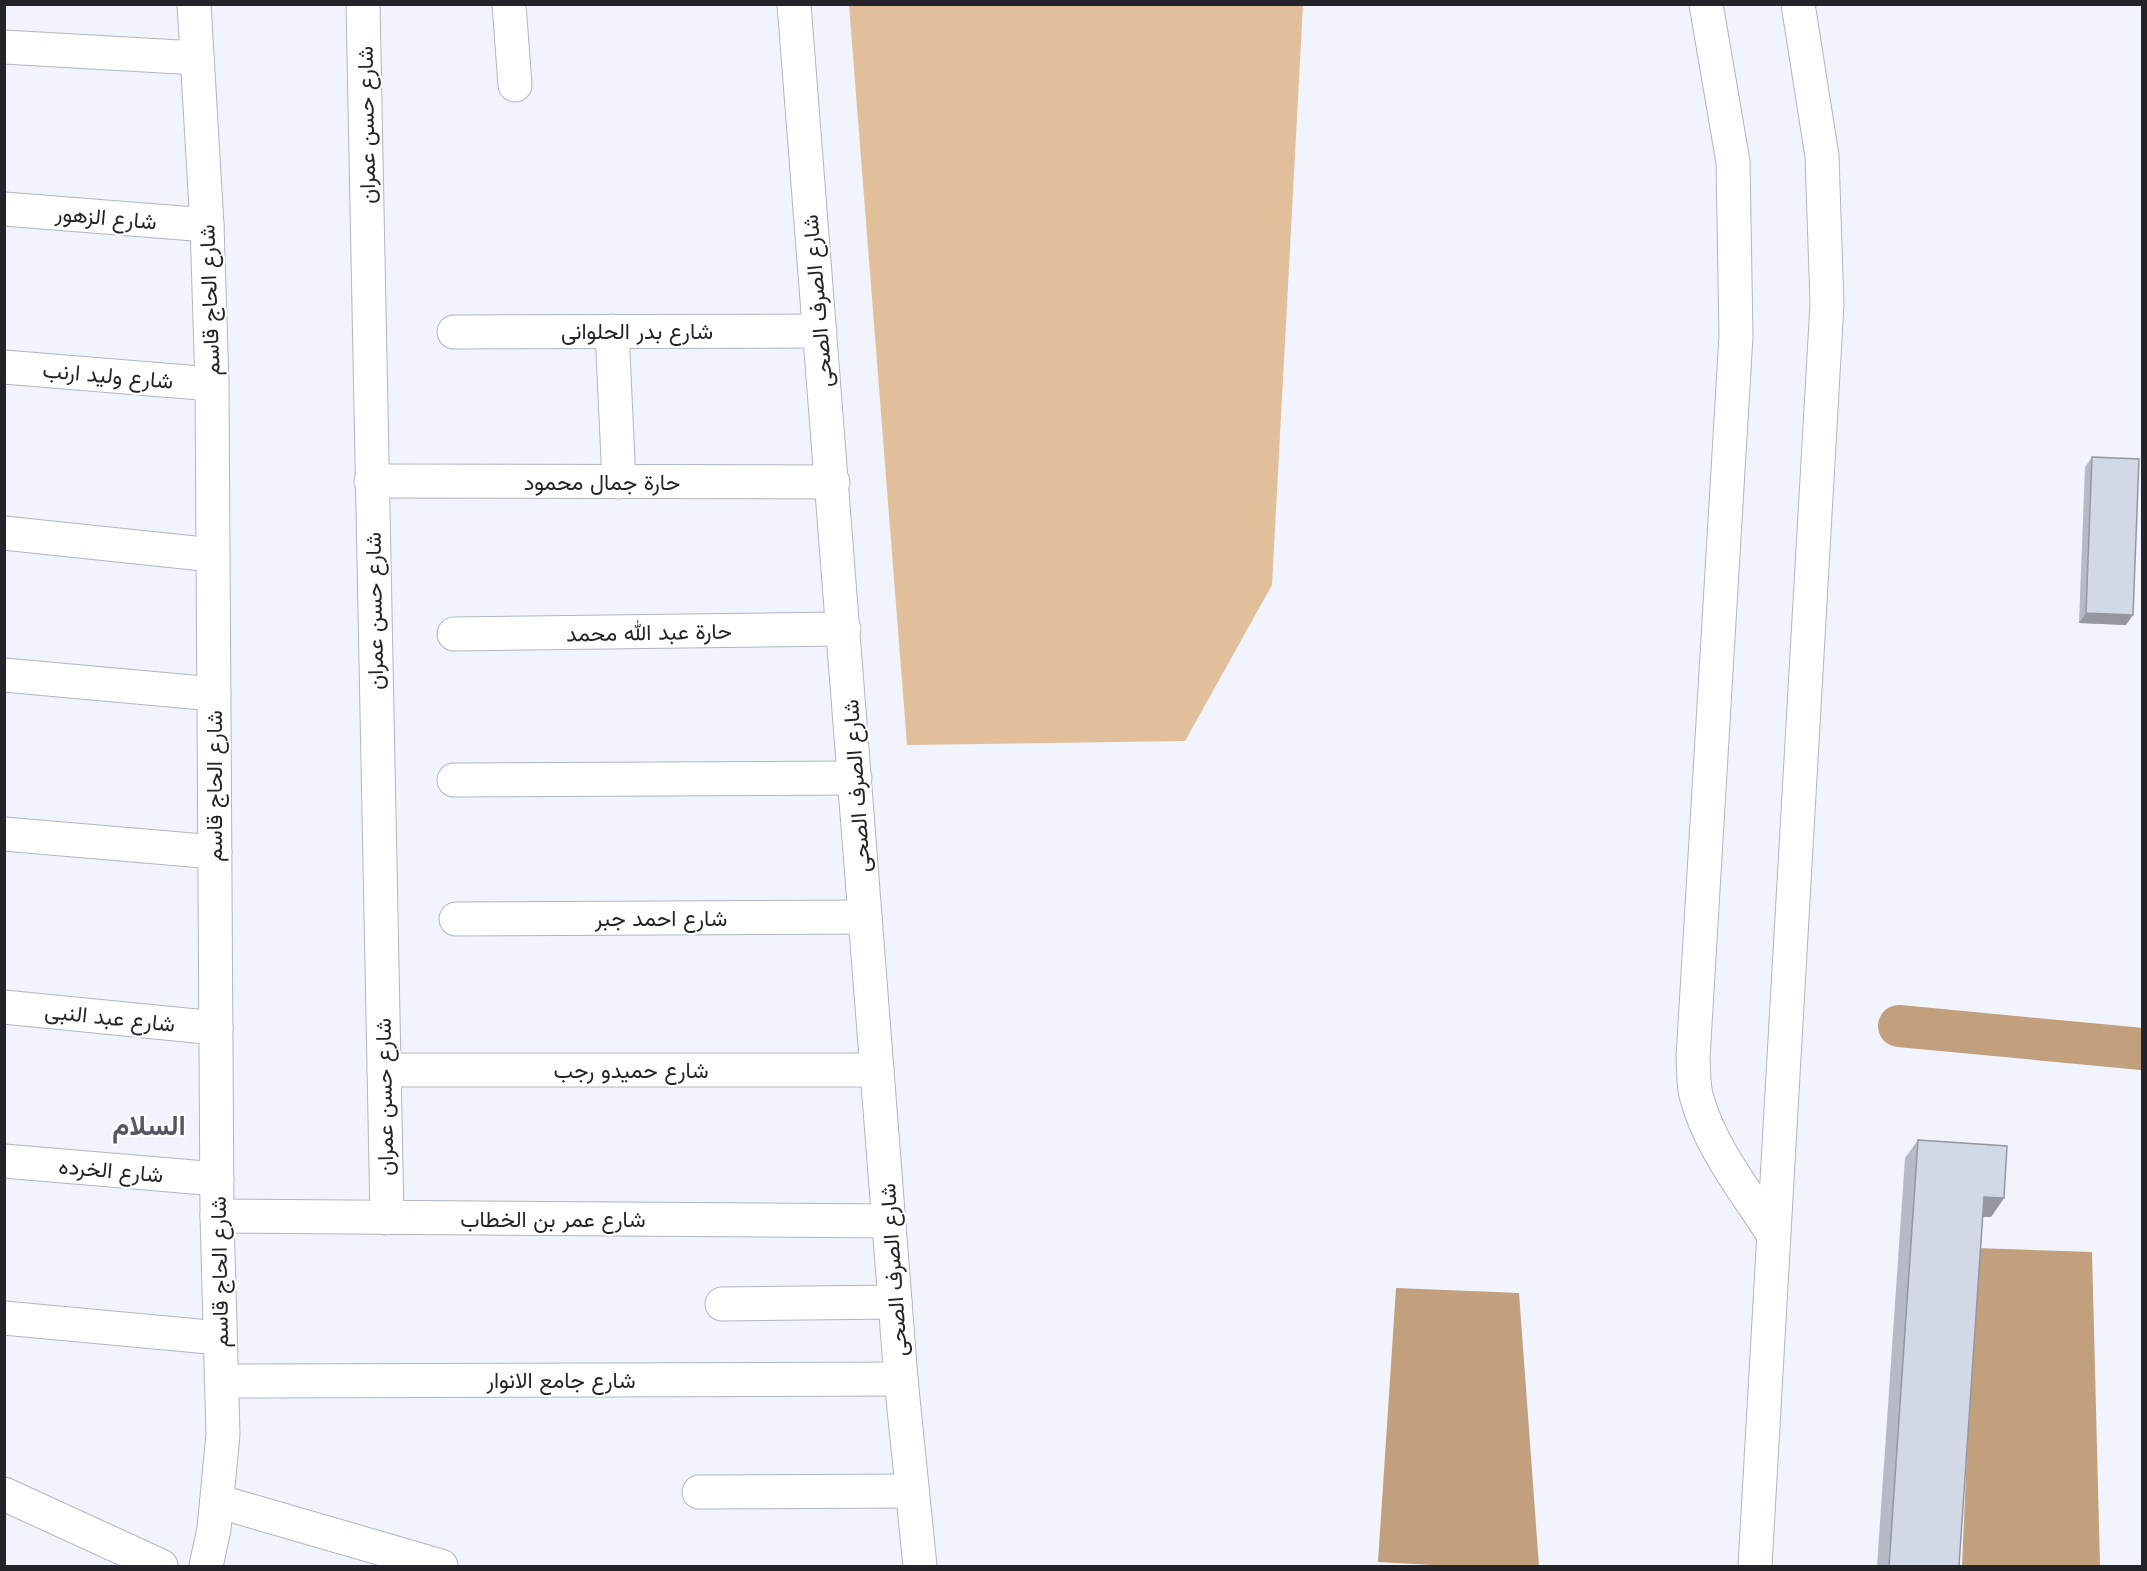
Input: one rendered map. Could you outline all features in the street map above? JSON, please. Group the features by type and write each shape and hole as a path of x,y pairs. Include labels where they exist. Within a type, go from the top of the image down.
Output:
{"street":[{"name":"شارع الحاج قاسم","path":"194,4 207,225 212,384 217,1216 223,1434 217,1501 206,1566"},
{"name":"شارع حسن عمران","path":"363,4 387,1218"},
{"path":"509,4 515,85"},
{"name":"شارع الصرف الصحى","path":"794,4 901,1379 920,1566"},
{"path":"1706,4 1733,162 1736,336 1692,1058 1696,1094 1707,1126 1773,1234"},
{"path":"1755,1566 1827,304 1822,156 1798,4"},
{"path":"4,47 197,58"},
{"name":"شارع الزهور","path":"4,209 207,225"},
{"path":"612,331 619,482"},
{"name":"شارع بدر الحلوانى","path":"454,332 820,331"},
{"name":"شارع وليد ارنب","path":"4,367 212,384"},
{"name":"حارة جمال محمود","path":"371,481 833,482"},
{"path":"4,533 213,555"},
{"name":"حارة عبد الله محمد","path":"454,634 844,629"},
{"path":"4,675 214,694"},
{"path":"454,780 855,778"},
{"path":"4,834 215,852"},
{"name":"شارع احمد جبر","path":"456,920 865,917"},
{"name":"شارع عبد النبى","path":"4,1007 216,1028"},
{"name":"شارع حميدو رجب","path":"384,1070 877,1070"},
{"name":"شارع الخرده","path":"4,1161 217,1179"},
{"name":"شارع عمر بن الخطاب","path":"217,1216 889,1221"},
{"path":"722,1304 895,1302"},
{"path":"4,1318 220,1338"},
{"name":"شارع جامع الانوار","path":"221,1381 901,1379"},
{"path":"699,1492 912,1491"},
{"path":"4,1494 161,1566"},
{"path":"217,1501 441,1566"}],"shaded area":[{"path":"849,5 1303,5 1272,585 1185,741 907,745"},
{"path":"1976,1248 2092,1252 2100,1566 1962,1566"},
{"path":"1396,1288 1519,1293 1539,1566 1451,1566 1378,1562"}],"building":[{"path":"2092,457 2139,459 2133,615 2086,613"},
{"path":"1918,1140 2007,1146 2004,1198 1984,1197 1959,1566 1889,1566"}],"waterway":[{"path":"1899,1026 2142,1049"}],"district":[{"name":"السلام","path":"149,1125"}]}
